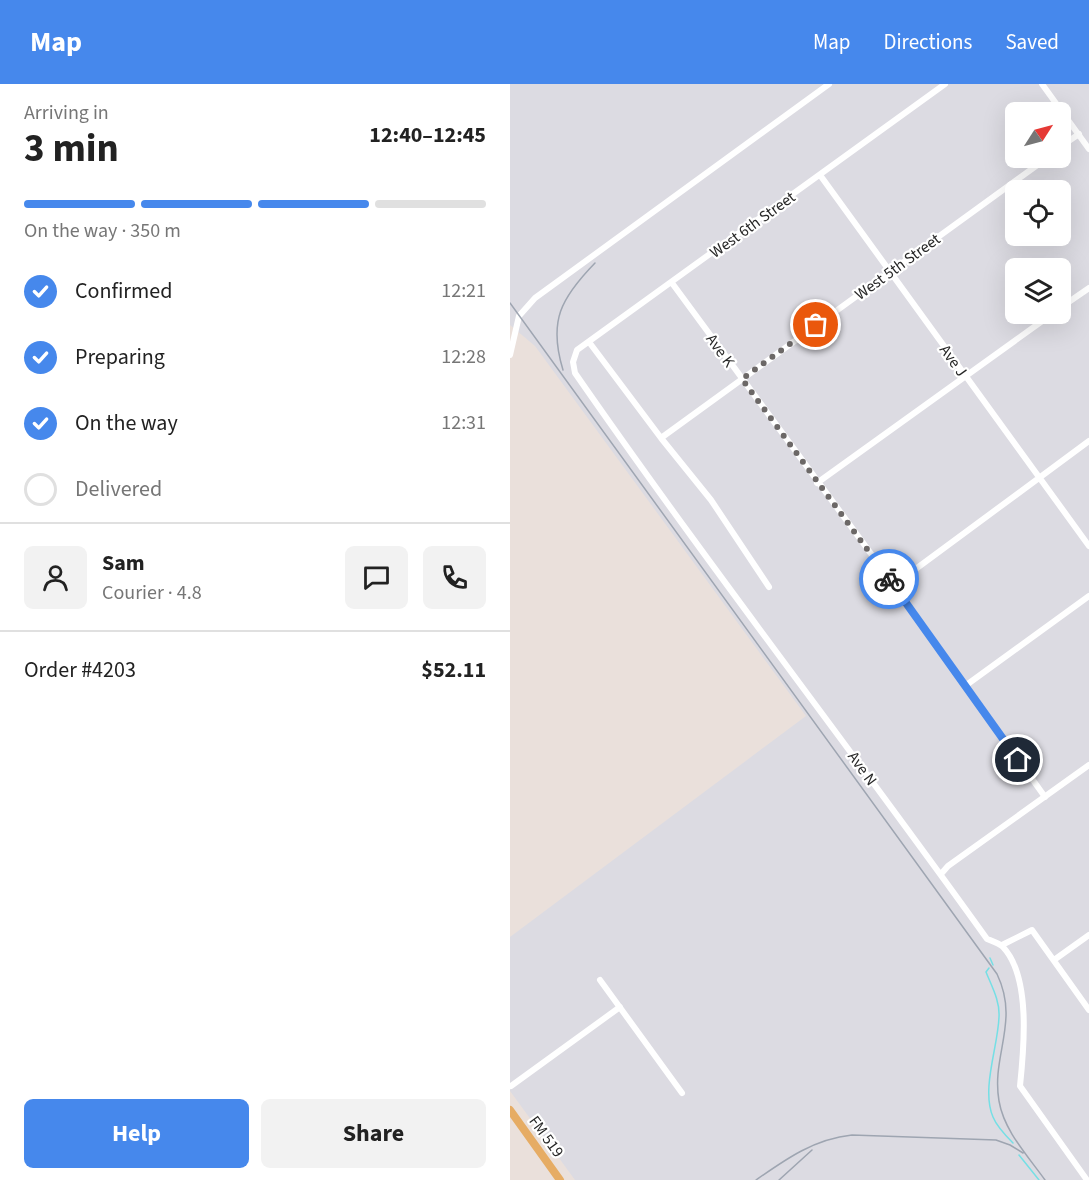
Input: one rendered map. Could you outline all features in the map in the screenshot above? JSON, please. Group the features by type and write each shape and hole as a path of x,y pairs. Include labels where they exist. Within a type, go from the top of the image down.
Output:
{"main road":[{"name":"FM 519","path":"510,1110 560,1180"}],"street":[{"path":"510,355 519,316 535,298 830,84"},
{"name":"West 6th Street","path":"575,373 573,362 578,350 945,84"},
{"path":"1042,84 1089,148"},
{"path":"1071,139 1079,134"},
{"name":"West 5th Street","path":"661,438 1033,168"},
{"name":"Ave J","path":"820,175 1089,546"},
{"name":"Ave K","path":"672,282 817,483 894,585 1045,797"},
{"path":"1071,300 1089,288"},
{"path":"817,483 1039,324"},
{"path":"589,342 711,500 769,587"},
{"name":"Ave N","path":"575,373 660,495 987,939 1002,945 1015,964 1025,1031 1020,1086 1087,1180"},
{"path":"894,585 1089,441"},
{"path":"965,686 1089,596"},
{"path":"941,874 948,866 1089,765"},
{"path":"1002,945 1032,930 1089,1010"},
{"path":"1054,960 1089,935"},
{"path":"600,980 682,1093"},
{"path":"511,1086 620,1007"}],"shaded area":[{"path":"510,84 1089,84 1089,1180 575,1180 510,1091 510,937 806,716 535,346 510,325"}],"waterway":[{"path":"990,958 993,965"},
{"path":"989,968 986,972 999,1011 989,1081 990,1106 997,1124 1013,1143"},
{"path":"1019,1155 1039,1180"}],"railway":[{"path":"563,370 557,338 561,311 566,299 595,263"},
{"path":"510,303 997,974 1006,1008 999,1068 999,1101 1011,1133 1045,1180"},
{"path":"756,1180 813,1145 852,1135 996,1140 1023,1153"},
{"path":"779,1180 812,1150"}],"way so far":[{"path":"816,325 742,379 889,579"}],"route":[{"path":"889,579 1018,760"}]}
